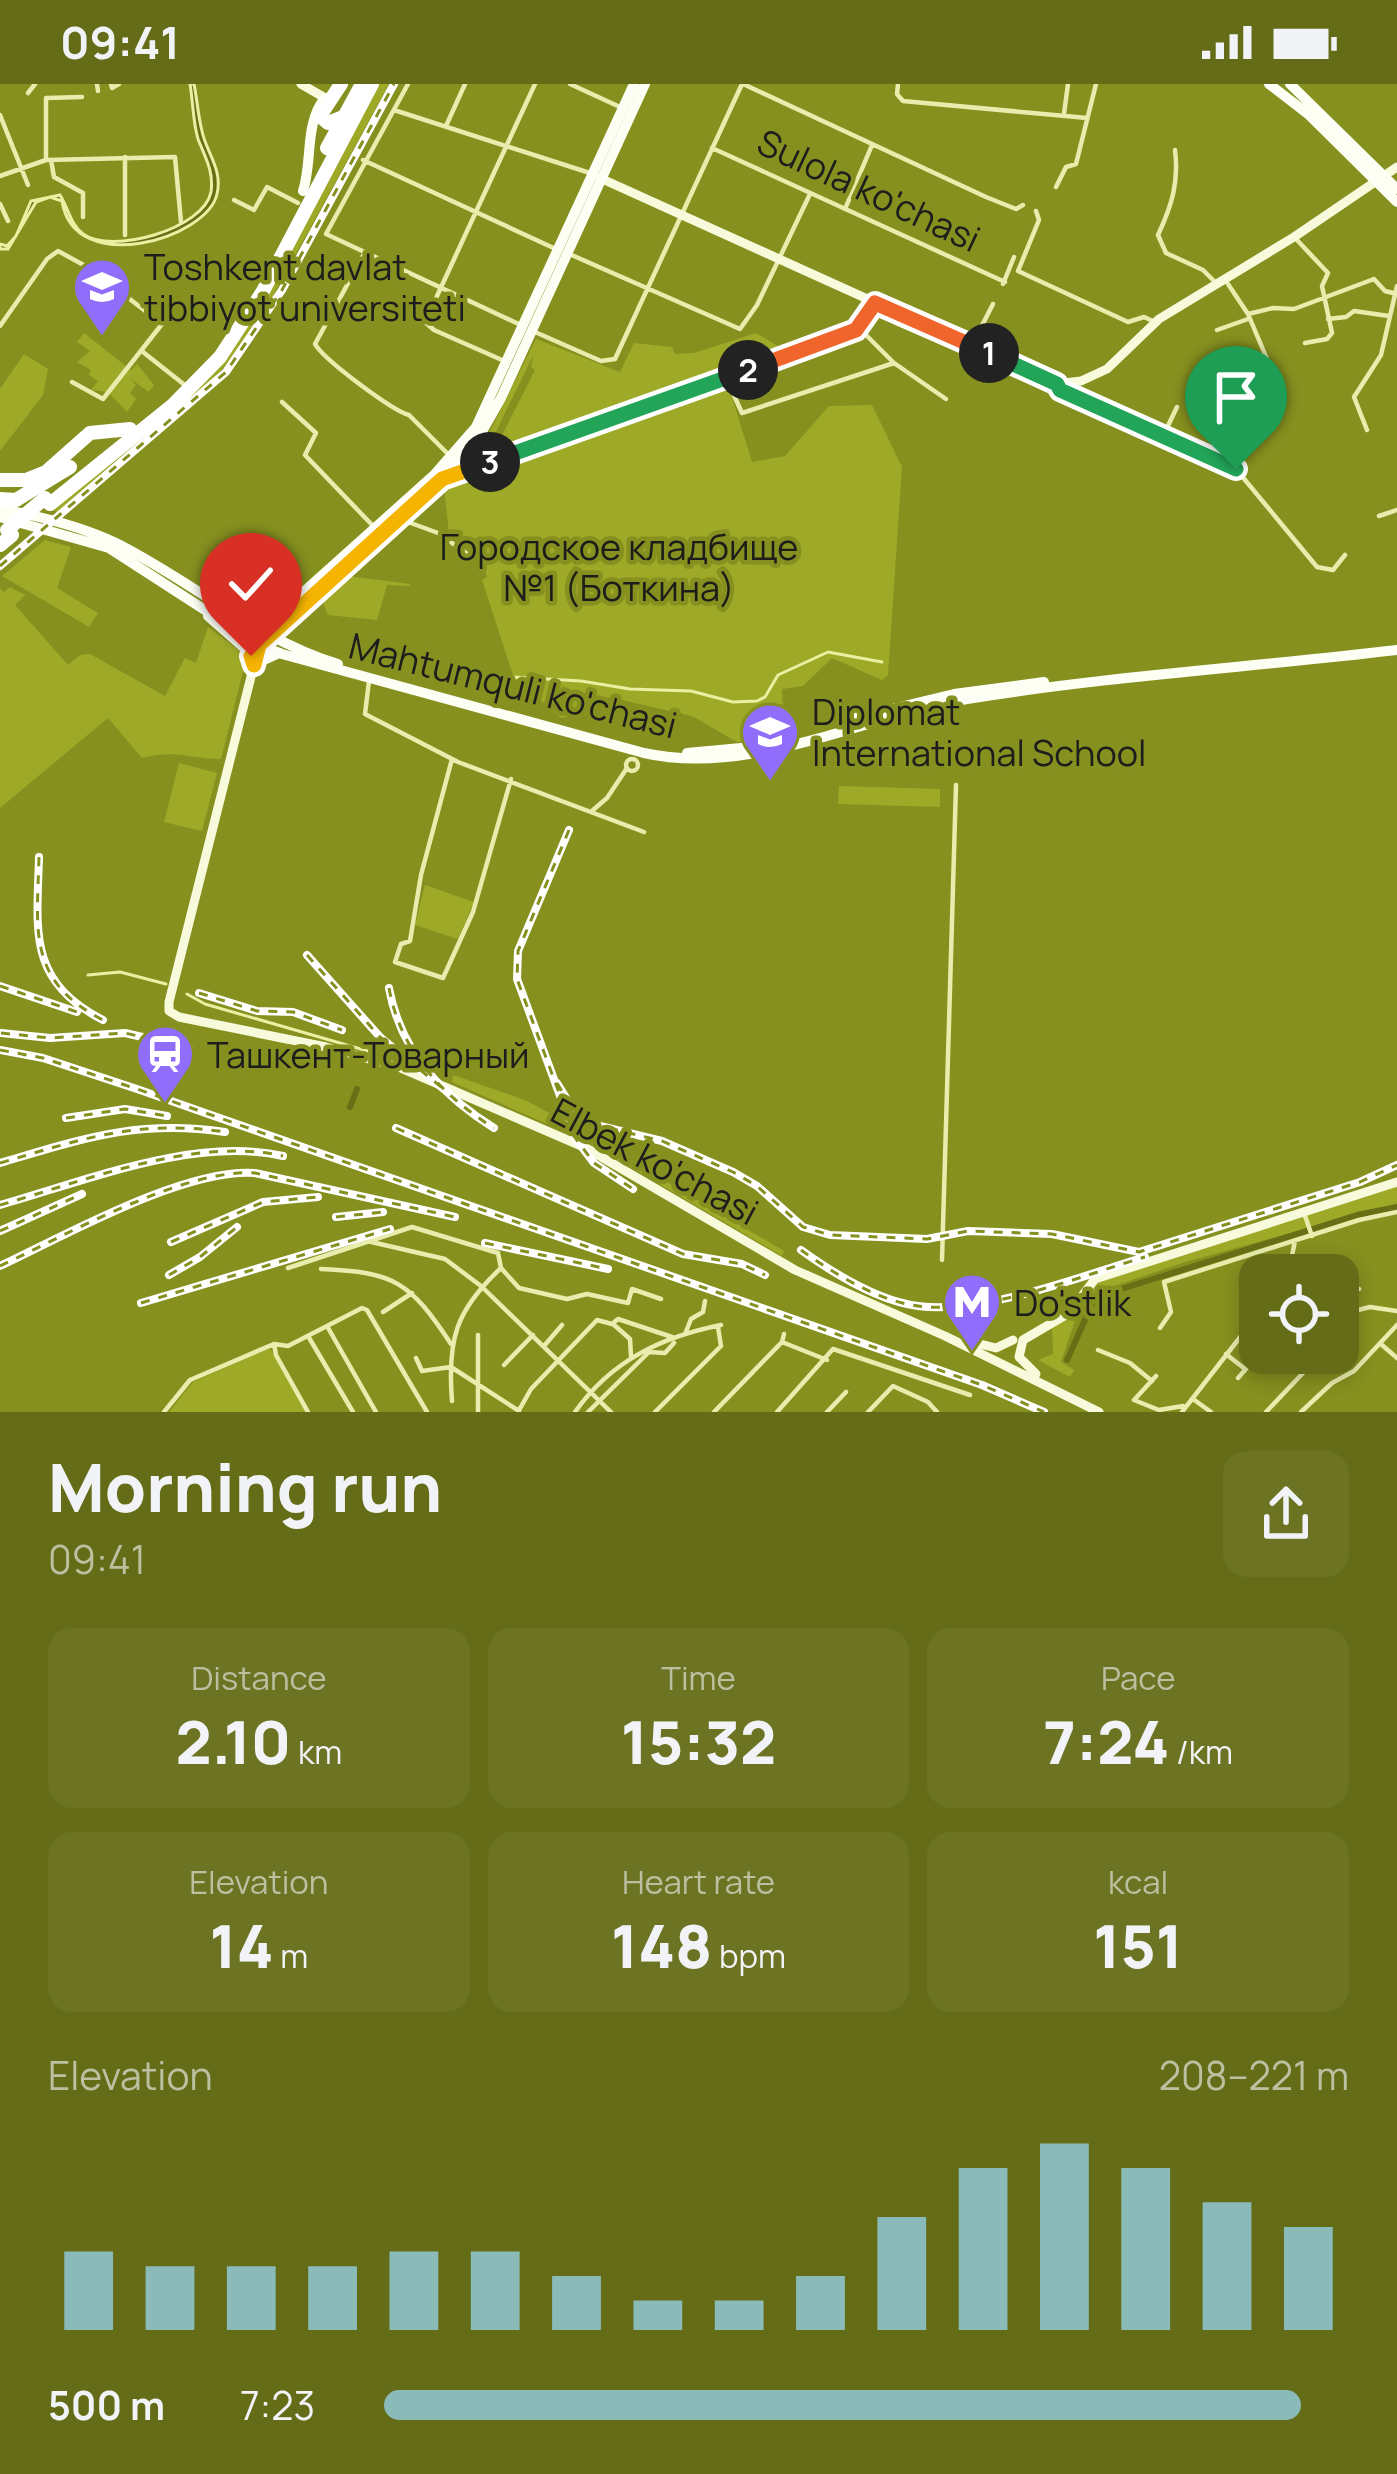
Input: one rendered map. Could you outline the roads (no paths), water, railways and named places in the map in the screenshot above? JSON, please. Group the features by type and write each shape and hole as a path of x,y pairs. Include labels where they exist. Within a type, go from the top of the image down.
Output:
{"highway":[{"path":"339,84 320,112 322,120 333,123 344,116"},
{"path":"0,499 15,501 58,477 94,449 116,441 186,387 239,315 362,84"},
{"path":"3,529 48,501 222,355 262,291 372,84"},
{"path":"0,480 26,480 49,471 88,434 130,429"},
{"path":"48,501 94,449"}],"main road":[{"path":"300,197 309,172 312,117 327,99 301,84"},
{"path":"381,529 403,521 472,442 563,252 634,84"},
{"path":"597,176 645,84"},
{"path":"1269,84 1389,179"},
{"path":"1290,84 1389,179 1397,202"},
{"path":"597,176 1058,387 1103,371 1155,324 1389,179"},
{"path":"442,479 859,328 875,303"},
{"path":"169,1001 264,638 472,442 507,362 528,328"},
{"path":"472,442 492,461"},
{"name":"Mahtumquli ko'chasi","path":"3,529 62,524 111,541 239,617 281,654 683,753 741,750 896,702 1397,647"},
{"name":"Mahtumquli ko'chasi","path":"3,529 100,544 264,638 362,676 628,759 733,759 954,698"},
{"path":"193,601 250,653 254,665"},
{"path":"239,617 255,622 281,620"},
{"path":"281,620 284,640 322,659"},
{"path":"254,665 268,655 281,654"},
{"name":"Elbek ko'chasi","path":"169,1001 180,1011 377,1055 432,1076 588,1144 796,1266 986,1348 1047,1325"},
{"name":"Elbek ko'chasi","path":"169,1001 170,1012 178,1018 388,1064 586,1148 795,1270 1102,1412"},
{"name":"Elbek ko'chasi","path":"1004,1364 1013,1364 1026,1336 1069,1313 1095,1279 1397,1182"},
{"path":"1004,1364 998,1356 1009,1343 1036,1374 1102,1412"}],"street":[{"path":"28,93 34,84"},
{"path":"408,84 326,234 601,361 612,362 742,84 1011,207 1023,205"},
{"path":"446,126 465,84"},
{"path":"507,362 425,322 535,84"},
{"path":"570,84 623,108"},
{"path":"898,84 897,94 903,100 1087,118"},
{"path":"1064,116 1068,84"},
{"path":"1056,187 1066,166 1076,164 1096,84"},
{"path":"82,97 46,98 54,177 83,193 83,217"},
{"path":"394,110 597,176"},
{"path":"0,115 28,185"},
{"path":"845,209 872,145"},
{"name":"Sulola ko'chasi","path":"712,148 1004,283 1014,257"},
{"path":"1175,150 1174,200 1158,235 1166,253 1203,270 1248,316 1272,371"},
{"path":"124,157 125,235"},
{"path":"0,176 49,160 176,158 181,222"},
{"path":"363,160 740,329 747,325 810,194"},
{"path":"234,200 254,210 267,187 300,197"},
{"path":"0,204 8,221"},
{"path":"1036,211 1039,220 1017,270 1128,322 1144,317 1155,324"},
{"path":"1295,239 1328,273 1322,286 1330,336 1305,344"},
{"path":"0,326 47,259 58,251 122,290 162,324 104,399 72,382"},
{"path":"364,252 315,344 318,351 409,415 451,458"},
{"path":"1217,330 1248,316 1274,308 1294,309 1375,279 1385,291 1395,290 1381,355 1354,397 1366,430"},
{"path":"971,346 993,304"},
{"path":"1328,319 1354,311 1389,316"},
{"path":"859,328 894,363 946,399"},
{"path":"143,352 186,387"},
{"path":"727,378 742,413 894,363"},
{"path":"1058,387 1239,471 1317,567 1334,570 1345,555"},
{"path":"281,402 316,433 305,454 381,529"},
{"path":"1163,435 1178,407"},
{"path":"1379,516 1397,510"},
{"path":"403,521 437,533 473,558"},
{"path":"362,676 365,713 452,759 644,832"},
{"path":"452,759 421,875 410,941 400,944 395,962 443,978 472,912 511,779"},
{"path":"592,811 608,798 628,759"},
{"path":"942,1260 956,785"},
{"path":"1304,1211 1310,1231"},
{"path":"1160,1328 1171,1310 1164,1282 1295,1241 1310,1231 1397,1212"},
{"path":"288,1268 368,1238 416,1227 494,1251 501,1268 519,1288 567,1299 587,1294 628,1303"},
{"path":"367,1241 445,1259 481,1286 611,1412"},
{"path":"1292,1254 1295,1241"},
{"path":"452,1401 451,1344 460,1315 501,1268"},
{"path":"321,1269 371,1273 412,1293 451,1344"},
{"path":"615,1322 632,1289 661,1299"},
{"path":"383,1312 412,1293"},
{"path":"685,1334 692,1318 703,1312 705,1301"},
{"path":"164,1412 190,1380 274,1344 287,1346 359,1309 368,1310 427,1412"},
{"path":"1359,1310 1397,1311"},
{"path":"416,1358 422,1371 451,1367 519,1412 531,1389 597,1320 673,1340"},
{"path":"615,1322 630,1339 631,1356"},
{"path":"544,1346 562,1325"},
{"path":"1301,1412 1382,1345 1397,1325"},
{"path":"327,1326 376,1412"},
{"path":"575,1412 590,1390 631,1356 720,1326 721,1346 656,1412"},
{"path":"478,1335 478,1412"},
{"path":"504,1365 533,1335"},
{"path":"308,1336 353,1412"},
{"path":"714,1412 783,1338 827,1360"},
{"path":"1182,1412 1239,1338"},
{"path":"588,1412 649,1352 665,1353 673,1340"},
{"path":"274,1344 308,1412"},
{"path":"1382,1345 1397,1358"},
{"path":"777,1412 833,1349 970,1395"},
{"path":"1098,1350 1154,1379 1134,1400 1159,1410 1191,1401 1211,1412"},
{"path":"1226,1354 1239,1365"},
{"path":"1238,1378 1242,1374"},
{"path":"1266,1412 1302,1374"},
{"path":"868,1412 893,1386 928,1402 938,1412"},
{"path":"827,1412 846,1392"}],"waterway":[{"path":"512,677 691,691 733,702 765,697 778,675 828,652 882,662"},
{"path":"88,975 120,972 166,984"},
{"path":"187,994 205,1004 371,1052"},
{"path":"350,1107 357,1089"},
{"path":"1067,1360 1092,1304 1102,1295 1357,1215 1397,1207"}],"railway":[{"path":"0,566 226,372 282,290 394,84"},
{"path":"569,830 518,951 517,979 576,1139 594,1163 633,1189"},
{"path":"39,857 38,931 49,971 78,1005 103,1020"},
{"path":"307,955 380,1037 446,1091"},
{"path":"0,986 77,1012"},
{"path":"389,988 403,1031 426,1069 457,1101 494,1128"},
{"path":"199,993 257,1011 293,1012 342,1030"},
{"path":"1,1033 50,1038 125,1033 190,1048"},
{"path":"0,1050 43,1058 137,1089 982,1385 1044,1412"},
{"path":"557,1083 573,1109 596,1125 662,1141 733,1172 757,1186 803,1227 830,1235 927,1239 968,1231 1052,1234 1139,1252 1360,1182 1397,1165"},
{"path":"66,1118 125,1109 167,1116"},
{"path":"396,1128 683,1254 742,1264 765,1275"},
{"path":"0,1163 84,1139 137,1130 225,1132"},
{"path":"0,1205 177,1156 249,1151 283,1156"},
{"path":"0,1266 126,1206 227,1174 255,1173 455,1217"},
{"path":"0,1231 82,1194"},
{"path":"171,1242 263,1202 318,1197"},
{"path":"336,1217 383,1212"},
{"path":"169,1275 237,1227"},
{"path":"141,1303 390,1229"},
{"path":"485,1243 608,1269"},
{"path":"801,1250 887,1298 944,1307 1032,1292 1145,1257"}],"place":[{"name":"Toshkent davlat tibbiyot universiteti","path":"102,338"},
{"name":"Diplomat International School","path":"770,783"},
{"name":"Ташкент-Товарный","path":"165,1105"},
{"name":"Do'stlik","path":"972,1353"}],"park label":[{"name":"Городское кладбище №1 (Боткина)","path":"619,566"}]}
